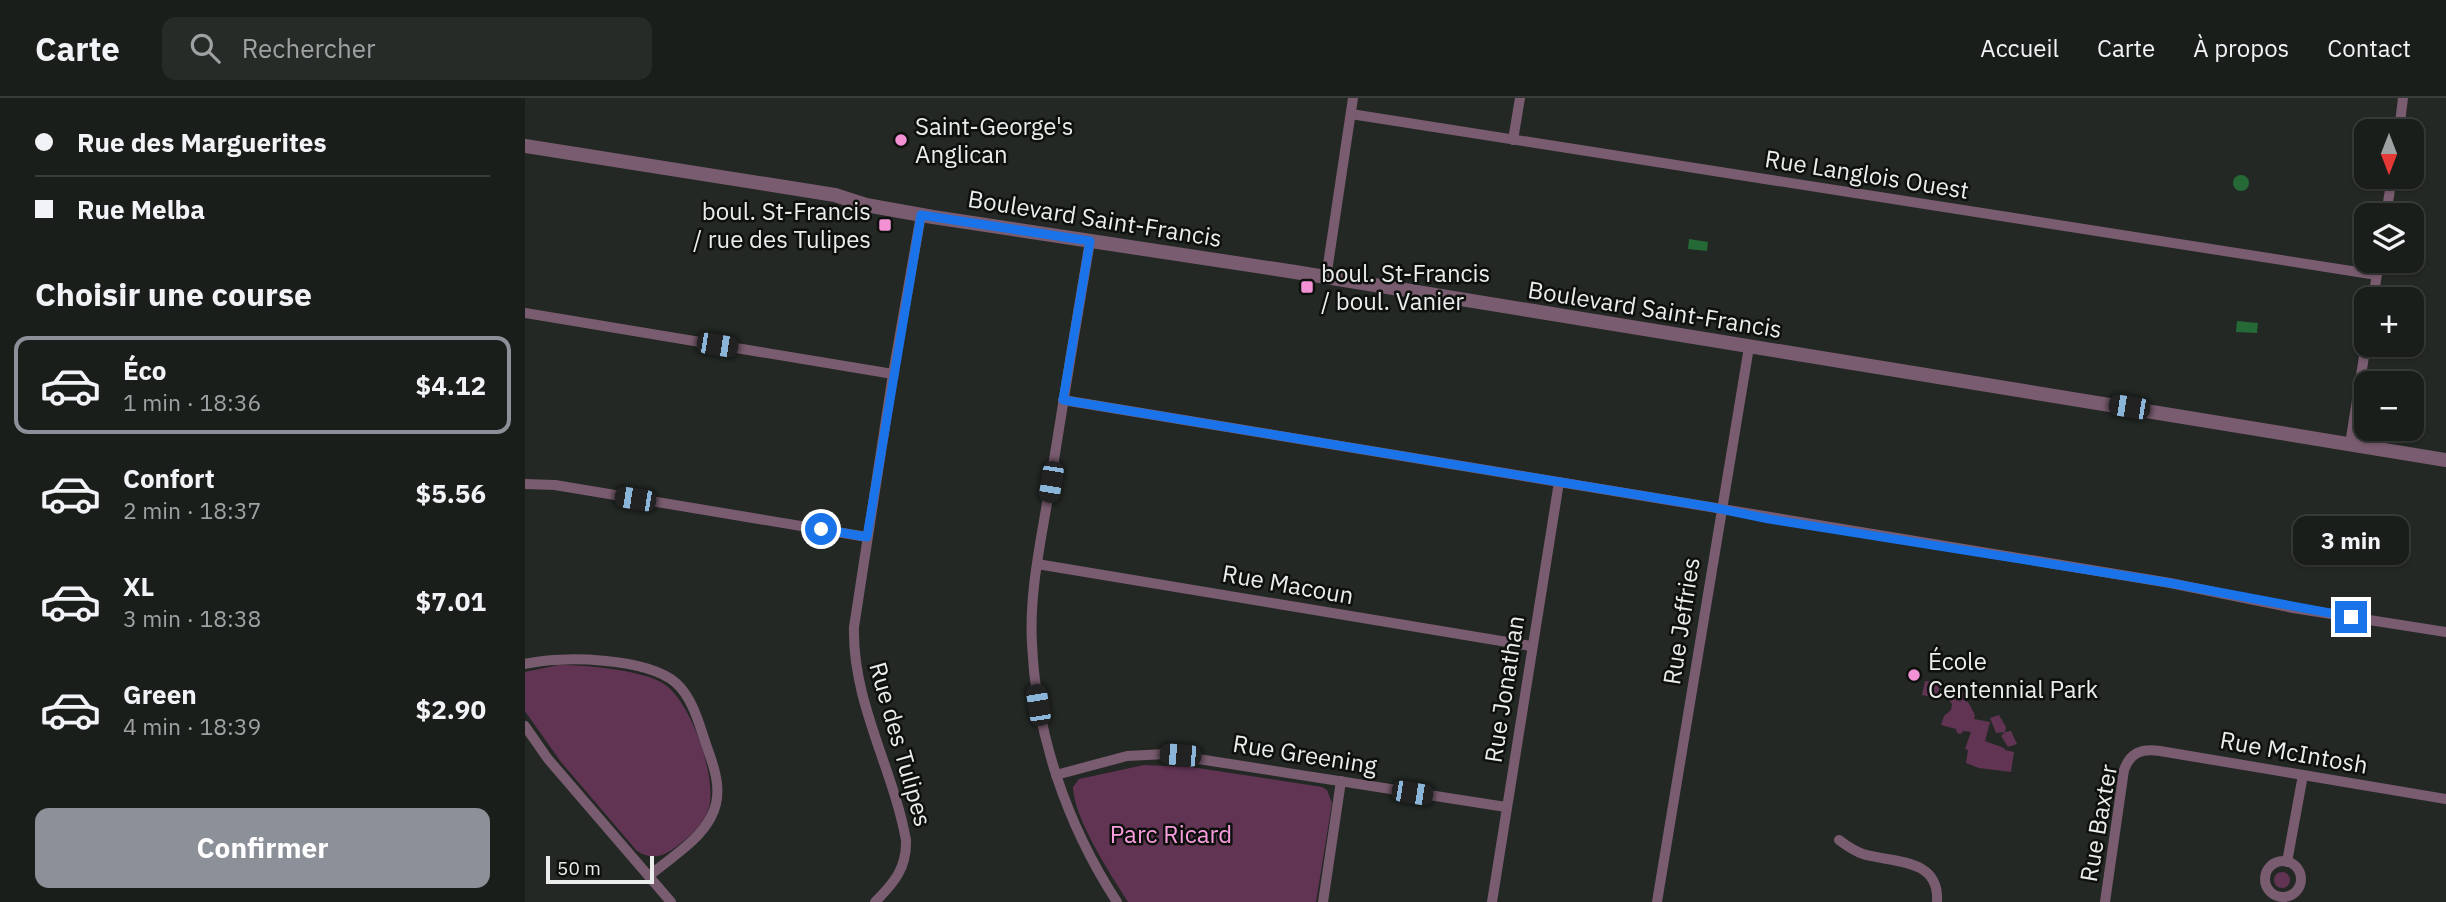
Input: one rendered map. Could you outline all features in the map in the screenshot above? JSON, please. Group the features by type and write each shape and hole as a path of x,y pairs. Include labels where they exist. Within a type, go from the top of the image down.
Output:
{"street":[{"path":"1326,278 1353,98"},
{"path":"1513,140 1520,98"},
{"path":"2400,119 2403,98"},
{"name":"Rue Langlois Ouest","path":"1351,114 2377,275"},
{"name":"Boulevard Saint-Francis","path":"525,146 835,195 866,205 921,215 2446,460"},
{"name":"Rue des Tulipes","path":"875,902 898,878 907,851 904,828 861,690 855,657 854,627 893,374 921,215"},
{"path":"1090,241 1037,564 1031,625 1040,714 1056,775 1078,834 1117,902"},
{"path":"2375,287 2377,275"},
{"path":"525,313 893,374"},
{"name":"Rue Jeffries","path":"1657,902 1749,347"},
{"path":"2350,444 2364,357"},
{"path":"1063,400 2170,583 2293,608 2446,632"},
{"name":"Rue Jonathan","path":"1492,902 1559,482"},
{"path":"525,484 555,485 867,537"},
{"name":"Rue Macoun","path":"1037,564 1531,646"},
{"path":"525,664 569,658 638,667 664,675 675,682 688,701 712,763 717,782 717,799 712,816 697,837 649,876"},
{"path":"525,726 548,758 671,902"},
{"name":"Rue McIntosh","path":"2135,753 2150,749 2446,799"},
{"name":"Rue Baxter","path":"2105,902 2123,770 2135,753"},
{"name":"Rue Greening","path":"1056,775 1127,756 1153,754 1198,758 1506,807"},
{"path":"2287,862 2304,775"},
{"path":"1323,902 1341,781"},
{"path":"1839,839 1860,853 1921,867 1933,879 1937,902"}],"green space":[{"path":"559,665 598,667 655,679 674,693 684,707 706,762 710,798 708,811 702,822 690,836 671,850 652,856 637,851 561,762 525,711 525,672"},
{"path":"1925,681 1940,682 1938,698 1922,695"},
{"path":"1948,691 1965,692 1965,701 1975,715 1974,719 1990,722 1985,741 2014,752 2011,772 1979,768 1966,763 1968,750 1965,749 1971,732 1963,731 1961,734 1957,733 1956,729 1941,725 1944,716 1951,710 1952,704 1947,698"},
{"path":"1999,715 2006,727 2005,732 1996,733 1990,718"},
{"path":"2011,731 2017,744 2008,747 2001,736"},
{"name":"Parc Ricard","path":"1144,765 1191,767 1322,787 1327,790 1332,803 1316,902 1128,902 1086,830 1073,787 1079,779"},
{"path":"2282,872 2288,874 2288,886 2282,888 2276,886 2274,880 2276,874"}],"shaded area":[{"path":"2238,175 2244,175 2249,183 2247,189 2238,191 2233,186 2233,180"},
{"path":"1689,239 1708,242 1707,251 1688,249"},
{"path":"2237,321 2258,323 2257,333 2236,332"}],"place":[{"name":"Saint-George's Anglican","path":"901,140"},
{"name":"boul. St-Francis / rue des Tulipes","path":"885,225"},
{"name":"boul. St-Francis / boul. Vanier","path":"1307,287"},
{"name":"École Centennial Park","path":"1914,675"}],"route":[{"path":"821,529 867,537 921,215 1090,241 1063,400 1711,507 1769,519 2170,583 2351,617"}]}
